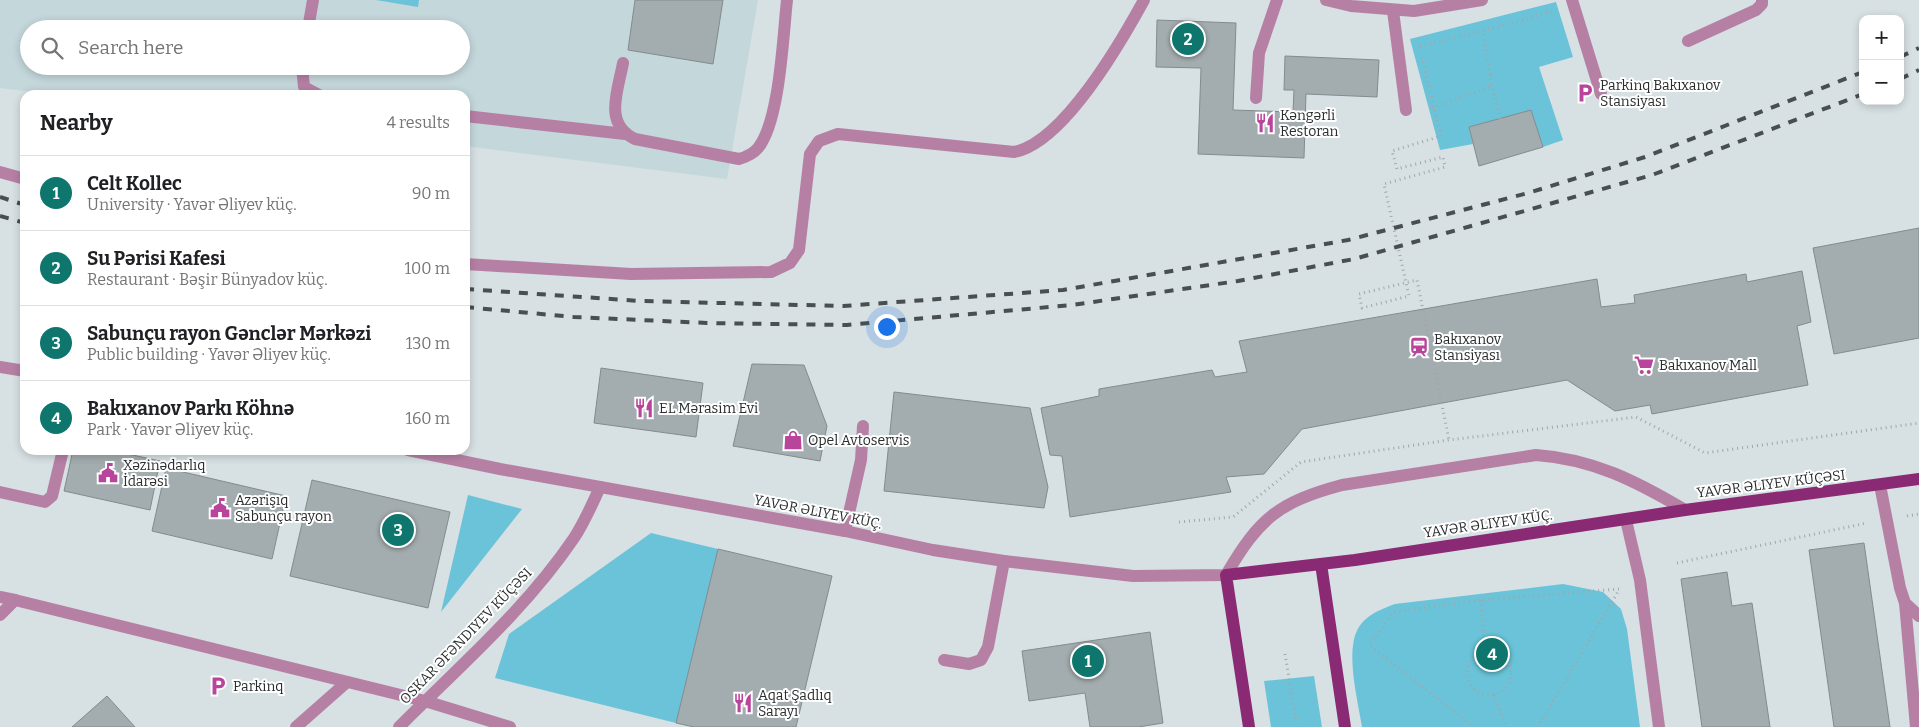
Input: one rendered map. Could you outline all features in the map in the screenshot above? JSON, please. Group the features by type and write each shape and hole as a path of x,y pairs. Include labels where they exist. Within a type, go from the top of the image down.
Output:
{"main road":[{"name":"YAVƏR ƏLIYEV KÜÇƏSI","path":"1626,520 1685,510 1919,479"},
{"name":"YAVƏR ƏLIYEV KÜÇ.","path":"1226,574 1355,560 1385,553 1626,520"},
{"path":"1321,564 1345,727"},
{"path":"1226,574 1249,727"}],"street":[{"path":"309,20 312,0"},
{"path":"470,117 624,134 635,138 738,159 758,148 765,136 774,106 787,0"},
{"path":"470,264 631,274 771,272 790,263 799,250 810,154 819,142 838,134 1014,152 1025,150 1053,129 1096,79 1114,54 1144,0"},
{"path":"1256,98 1259,53 1277,0"},
{"path":"1326,0 1393,11 1432,10 1482,0"},
{"path":"1688,41 1756,10 1762,4 1762,0"},
{"path":"1573,2 1601,94"},
{"path":"1393,11 1406,110"},
{"path":"623,63 614,114 619,128 624,134"},
{"path":"303,75 304,87 310,90"},
{"path":"0,172 20,178"},
{"path":"0,367 20,370"},
{"path":"845,531 861,460 863,426"},
{"path":"0,492 45,502 52,496 62,455"},
{"name":"YAVƏR ƏLIYEV KÜÇ.","path":"434,455 845,531 933,550 1004,561 1133,576 1226,574"},
{"path":"1226,574 1243,546 1259,527 1280,507 1310,493 1342,485 1471,464 1536,455 1565,457 1605,469 1641,484 1685,510"},
{"path":"1880,485 1906,603 1916,727"},
{"name":"OSKAR ƏFƏNDIYEV KÜÇƏSI","path":"399,727 495,632 549,571 574,537 600,487"},
{"path":"1626,520 1640,580 1659,727"},
{"path":"944,660 969,664 981,660 988,648 1004,561"},
{"path":"0,597 425,701 510,727"},
{"path":"0,615 15,600"},
{"path":"1906,603 1919,616"},
{"path":"296,727 347,682"}],"path":[{"path":"1449,440 1417,280 1359,294 1362,308 1409,296 1384,184 1445,167 1442,157 1396,169 1392,151 1441,136 1419,45 1483,31 1573,2"},
{"path":"1483,31 1492,86 1500,119"},
{"path":"1406,110 1433,108 1492,86"},
{"path":"1677,563 1887,518 1919,514"},
{"path":"1474,727 1369,645 1394,612 1481,600 1619,589 1538,727"},
{"path":"1481,600 1485,651"},
{"path":"1490,650 1502,654 1510,664 1511,677 1505,688 1494,695 1482,694 1471,687 1466,675 1469,662 1477,653 1485,651 1490,650"},
{"path":"1285,654 1297,727"},
{"path":"1494,695 1506,727"}],"shaded area":[{"path":"0,0 758,0 727,179 470,147 470,90 20,90 0,88"},
{"path":"376,0 419,0 418,7"},
{"path":"1556,2 1573,57 1539,67 1563,140 1543,147 1531,110 1469,127 1473,144 1440,150 1410,39"},
{"path":"468,495 522,509 441,612"},
{"path":"651,533 718,549 676,723 495,678 509,634"},
{"path":"1563,584 1603,592 1621,609 1627,629 1640,727 1362,727 1352,659 1356,634 1361,624 1368,617 1395,604"},
{"path":"1314,676 1322,727 1271,727 1264,681"}],"building":[{"path":"635,0 723,0 713,64 628,50"},
{"path":"1157,20 1236,23 1233,110 1293,112 1294,90 1284,90 1285,56 1379,60 1377,97 1306,94 1304,158 1198,154 1201,68 1156,67"},
{"path":"1531,110 1543,147 1479,166 1469,127"},
{"path":"1919,228 1919,338 1834,354 1813,248"},
{"path":"1802,271 1811,322 1797,326 1808,385 1652,414 1650,405 1615,411 1567,380 1302,429 1264,474 1226,477 1231,492 1070,517 1062,456 1050,455 1041,408 1099,396 1099,389 1212,370 1215,377 1247,372 1239,341 1597,279 1601,307 1635,303 1634,295 1746,274 1747,282"},
{"path":"752,364 804,365 827,426 820,461 733,446"},
{"path":"601,368 703,383 696,437 594,423"},
{"path":"894,392 1030,408 1048,487 1044,508 884,491"},
{"path":"72,455 133,455 160,461 150,510 64,491"},
{"path":"166,468 286,496 272,559 152,531"},
{"path":"312,480 450,512 428,608 290,576"},
{"path":"1864,543 1890,727 1834,727 1809,550"},
{"path":"718,549 832,576 796,727 694,727 676,723"},
{"path":"1727,572 1732,606 1752,603 1770,727 1702,727 1681,579"},
{"path":"1150,632 1163,723 1138,727 1090,727 1085,693 1029,701 1022,651"},
{"path":"107,696 135,727 72,727"}],"railway":[{"path":"1904,55 1919,48"},
{"path":"1904,77 1919,70"},
{"path":"470,289 640,301 843,306 1063,290 1348,240 1528,193 1645,157 1859,74"},
{"path":"470,307 574,317 707,323 847,325 1072,305 1238,281 1354,259 1652,175 1859,96"},
{"path":"0,197 20,203"},
{"path":"0,216 20,222"}],"place":[{"name":"Su Pərisi Kafesi","path":"1188,39"},
{"name":"Parkinq Bakıxanov Stansiyası","path":"1585,93"},
{"name":"Kəngərli Restoran","path":"1265,123"},
{"name":"Bakıxanov Stansiyası","path":"1419,347"},
{"name":"Bakıxanov Mall","path":"1644,365"},
{"name":"EL Mərasim Evi","path":"644,408"},
{"name":"Opel Avtoservis","path":"793,440"},
{"name":"Xəzinədarlıq İdarəsi","path":"108,473"},
{"name":"Azərişıq Sabunçu rayon","path":"220,508"},
{"name":"Sabunçu rayon Gənclər Mərkəzi","path":"398,530"},
{"name":"Bakıxanov Parkı Köhnə","path":"1492,654"},
{"name":"Celt Kollec","path":"1088,661"},
{"name":"Parkinq","path":"218,686"},
{"name":"Aqat Şadlıq Sarayı","path":"743,703"}]}
